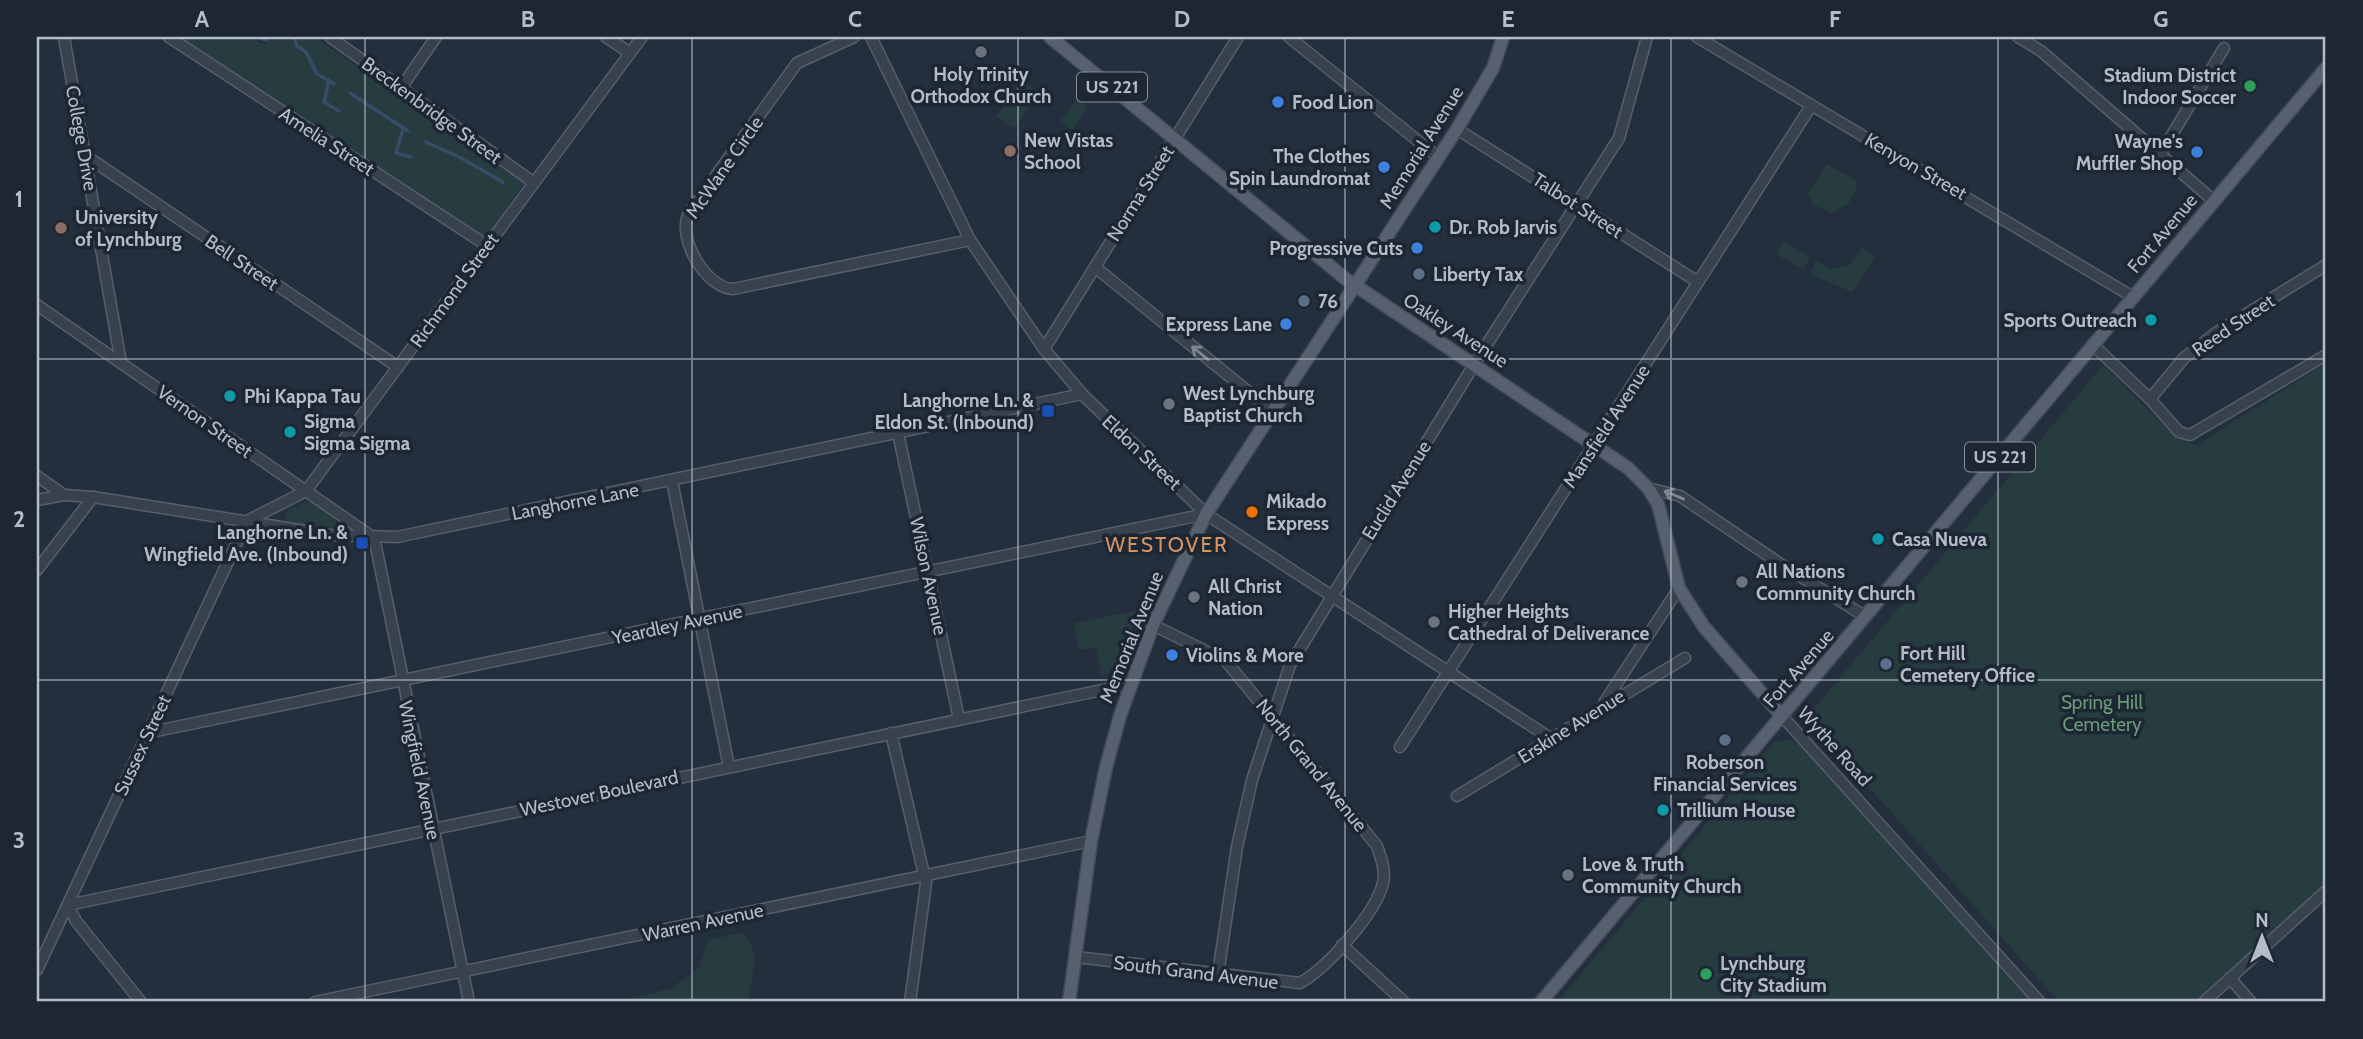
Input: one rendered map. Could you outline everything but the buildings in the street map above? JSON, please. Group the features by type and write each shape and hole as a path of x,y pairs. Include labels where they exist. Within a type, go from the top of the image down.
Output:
{"main road":[{"name":"Oakley Avenue","path":"1050,37 1356,286 1594,443 1628,468 1648,488"},
{"name":"Memorial Avenue","path":"1069,1002 1091,841 1106,767 1131,684 1153,625 1206,514 1457,129 1493,68 1503,37"},
{"name":"Fort Avenue","path":"1541,1002 2326,68"},
{"name":"Wythe Road","path":"1648,488 1665,524 1679,588 1704,627 1782,716"}],"street":[{"name":"College Drive","path":"64,37 121,363"},
{"name":"Amelia Street","path":"169,37 486,245"},
{"name":"Breckenbridge Street","path":"330,37 533,182"},
{"path":"401,88 436,37"},
{"path":"606,37 630,52"},
{"name":"Richmond Street","path":"247,521 306,491 642,37"},
{"name":"McWane Circle","path":"854,37 797,63 689,214 683,226 687,244 712,281 733,289 970,240"},
{"name":"Eldon Street","path":"870,37 970,240 1044,349 1082,394 1206,514 1550,738"},
{"name":"Norma Street","path":"1044,349 1238,37"},
{"path":"1289,37 1438,157"},
{"name":"Euclid Avenue","path":"1218,974 1237,847 1252,780 1290,665 1474,365 1619,138 1647,37"},
{"name":"Kenyon Street","path":"1697,37 1972,198 2133,297"},
{"path":"2018,37 2046,54 2214,201"},
{"path":"2161,153 2224,48"},
{"name":"Mansfield Avenue","path":"1400,747 1811,106"},
{"name":"Talbot Street","path":"1457,129 1698,282"},
{"name":"Bell Street","path":"86,156 398,367"},
{"name":"Reed Street","path":"2150,399 2184,358 2217,332 2326,265"},
{"path":"1095,267 1272,411"},
{"name":"Vernon Street","path":"37,305 373,537"},
{"path":"2093,345 2150,399 2179,432 2194,435 2326,355"},
{"name":"Langhorne Lane","path":"37,500 64,495 93,497 331,535 397,537 1082,394"},
{"name":"Wilson Avenue","path":"898,433 959,719"},
{"path":"37,476 64,495"},
{"path":"672,481 729,767"},
{"name":"Oakley Avenue","path":"1648,488 1670,492 1866,617"},
{"path":"37,570 93,497"},
{"name":"Yeardley Avenue","path":"147,733 1206,514"},
{"name":"Sussex Street","path":"37,970 247,521"},
{"name":"Wingfield Avenue","path":"373,537 469,1002"},
{"path":"1603,705 1679,588"},
{"name":"North Grand Avenue","path":"1153,625 1227,662 1377,846 1383,863 1384,880 1379,897 1342,945"},
{"name":"Erskine Avenue","path":"1457,796 1603,705 1685,658"},
{"name":"Westover Boulevard","path":"68,905 1131,684"},
{"name":"Wythe Road","path":"1782,716 2040,1002"},
{"path":"891,733 926,883 910,1002"},
{"name":"Warren Avenue","path":"315,1002 1091,841"},
{"path":"2204,1002 2326,891"},
{"path":"68,905 76,921 141,1002"},
{"path":"1342,945 1404,1002"},
{"name":"South Grand Avenue","path":"1076,957 1300,983 1318,973 1342,945"},
{"path":"2230,978 2251,1002"}],"green space":[{"path":"180,37 257,37 257,42 267,44 268,37 315,37 524,183 485,240"},
{"path":"1021,80 1039,93 1014,128 996,116"},
{"path":"1077,99 1088,106 1073,130 1060,121"},
{"path":"1827,164 1855,180 1857,186 1849,203 1832,213 1814,205 1808,193"},
{"path":"1784,241 1810,257 1803,270 1776,254"},
{"path":"1862,247 1875,256 1852,292 1810,274 1816,261 1832,269 1850,265"},
{"name":"Spring Hill Cemetery","path":"2326,363 2326,884 2196,1002 2059,1002 1807,717 2103,365 2177,439 2197,445"},
{"path":"305,502 320,505 336,518 336,525 329,529 287,521 285,516 288,510"},
{"path":"1145,609 1122,670 1101,675 1096,647 1079,650 1074,623"},
{"path":"1788,739 1802,745 2032,1002 1558,1002 1774,742"},
{"path":"740,933 750,940 755,960 748,1002 620,1002 671,988 699,968 708,940"}],"waterway":[{"path":"257,37 267,40"},
{"path":"289,37 294,38 297,46 306,52 317,74 334,84"},
{"path":"329,80 324,102 339,111"},
{"path":"350,93 408,131"},
{"path":"403,129 396,153 411,157"},
{"path":"426,142 503,182"}],"place":[{"name":"Holy Trinity Orthodox Church","path":"981,52"},
{"name":"Stadium District Indoor Soccer","path":"2250,86"},
{"name":"Food Lion","path":"1278,102"},
{"name":"New Vistas School","path":"1010,151"},
{"name":"Wayne's Muffler Shop","path":"2197,152"},
{"name":"The Clothes Spin Laundromat","path":"1384,167"},
{"name":"Dr. Rob Jarvis","path":"1435,227"},
{"name":"University of Lynchburg","path":"61,228"},
{"name":"Progressive Cuts","path":"1417,248"},
{"name":"Liberty Tax","path":"1419,274"},
{"name":"76","path":"1304,301"},
{"name":"Sports Outreach","path":"2151,320"},
{"name":"Express Lane","path":"1286,324"},
{"name":"Phi Kappa Tau","path":"230,396"},
{"name":"West Lynchburg Baptist Church","path":"1169,404"},
{"name":"Langhorne Ln. & Eldon St. (Inbound)","path":"1048,411"},
{"name":"Sigma Sigma Sigma","path":"290,432"},
{"name":"Mikado Express","path":"1252,512"},
{"name":"Casa Nueva","path":"1878,539"},
{"name":"Langhorne Ln. & Wingfield Ave. (Inbound)","path":"362,543"},
{"name":"All Nations Community Church","path":"1742,582"},
{"name":"All Christ Nation","path":"1194,597"},
{"name":"Higher Heights Cathedral of Deliverance","path":"1434,622"},
{"name":"Violins & More","path":"1172,655"},
{"name":"Fort Hill Cemetery Office","path":"1886,664"},
{"name":"Roberson Financial Services","path":"1725,740"},
{"name":"Trillium House","path":"1663,810"},
{"name":"Love & Truth Community Church","path":"1568,875"},
{"name":"Lynchburg City Stadium","path":"1706,974"}],"district":[{"name":"WESTOVER","path":"1167,545"}]}
